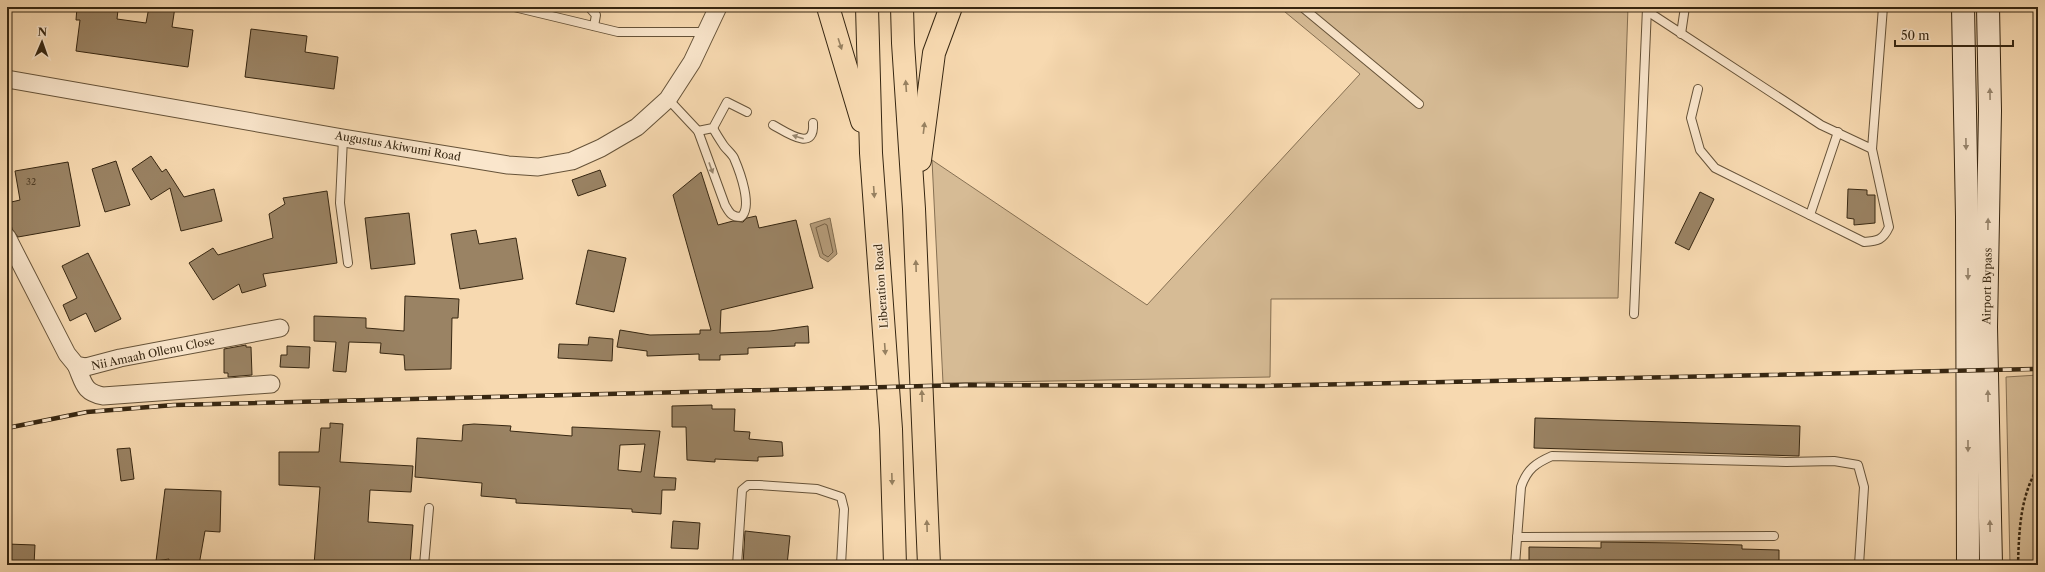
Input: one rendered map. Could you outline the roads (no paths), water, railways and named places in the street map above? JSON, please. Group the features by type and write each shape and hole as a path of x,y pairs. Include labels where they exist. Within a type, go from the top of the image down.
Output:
{"highway":[{"path":"828,7 849,72 871,153"},
{"name":"Liberation Road","path":"867,7 871,153 891,429 895,565"},
{"path":"902,7 914,209 929,565"},
{"path":"914,209 934,53 951,7"}],"main road":[{"name":"Airport Bypass","path":"1963,7 1967,217 1968,565"},
{"name":"Airport Bypass","path":"1988,7 1990,111 1986,327 1991,565"}],"street":[{"name":"Augustus Akiwumi Road","path":"7,79 343,138 508,165 538,167 572,162 602,148 638,127 668,99 692,62 718,7"},
{"name":"Nii Amaah Ollenu Close","path":"7,237 67,354 76,365 86,367 120,358 280,328"},
{"path":"76,365 87,390 94,394 104,396 271,384"}],"lane":[{"path":"514,7 618,32 705,32"},
{"path":"589,7 596,15 594,26"},
{"path":"1302,7 1418,104"},
{"path":"1681,34 1685,7"},
{"path":"1698,89 1691,118 1700,150 1715,168 1864,242 1878,241 1885,236 1889,227 1872,149 1882,7"},
{"path":"1647,9 1681,34 1821,125 1872,149"},
{"path":"1634,314 1647,9"},
{"path":"668,99 698,131 725,205 730,213 735,217 741,217 747,208 746,198 734,158 722,143 713,128"},
{"path":"713,128 727,102 747,112"},
{"path":"773,125 799,139 806,139 810,136 814,129 813,123"},
{"path":"698,131 713,128"},
{"path":"1810,215 1838,132"},
{"path":"343,138 340,203 348,263"},
{"path":"1515,565 1521,487 1525,476 1532,466 1552,456 1786,462 1834,461 1858,466 1864,486 1859,565"},
{"path":"737,565 742,490 748,485 759,485 817,489 841,498 844,508 841,565"},
{"path":"424,565 429,508"},
{"path":"1517,537 1774,536"}],"water":[{"path":"830,218 837,254 828,262 820,257 810,224"}],"railway":[{"path":"7,428 87,412 174,405 965,385 1260,386 2038,369"}]}
